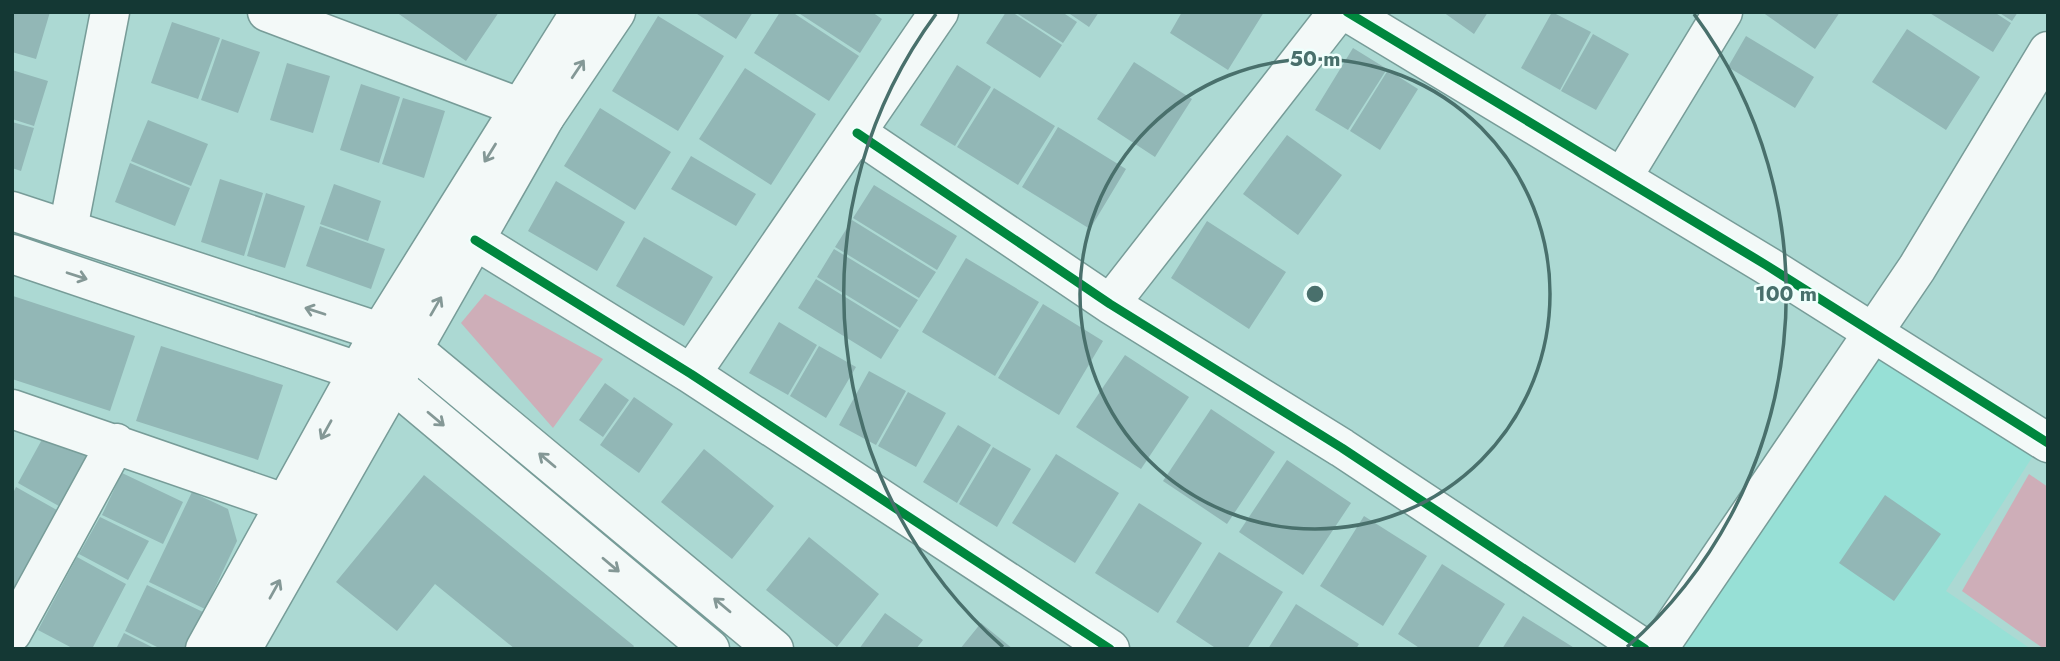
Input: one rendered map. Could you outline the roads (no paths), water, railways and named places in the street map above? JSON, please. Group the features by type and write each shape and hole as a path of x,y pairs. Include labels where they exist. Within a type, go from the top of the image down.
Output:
{"street":[{"path":"68,229 110,12"},
{"path":"267,12 341,26 532,112"},
{"path":"396,340 475,240 580,12"},
{"path":"205,649 301,509 396,340 532,112 616,12"},
{"path":"691,374 939,12"},
{"path":"1110,303 1338,12"},
{"path":"1347,12 1622,178 2048,443"},
{"path":"1622,178 1723,12"},
{"path":"1658,649 1917,268 2048,51"},
{"path":"857,134 1110,303 1342,449 1645,649"},
{"path":"12,211 396,340 774,649"},
{"path":"475,240 691,374 1110,649"},
{"path":"12,254 376,377 710,649"},
{"path":"12,409 301,509"},
{"path":"12,633 116,443"},
{"path":"242,649 301,509"}]}
